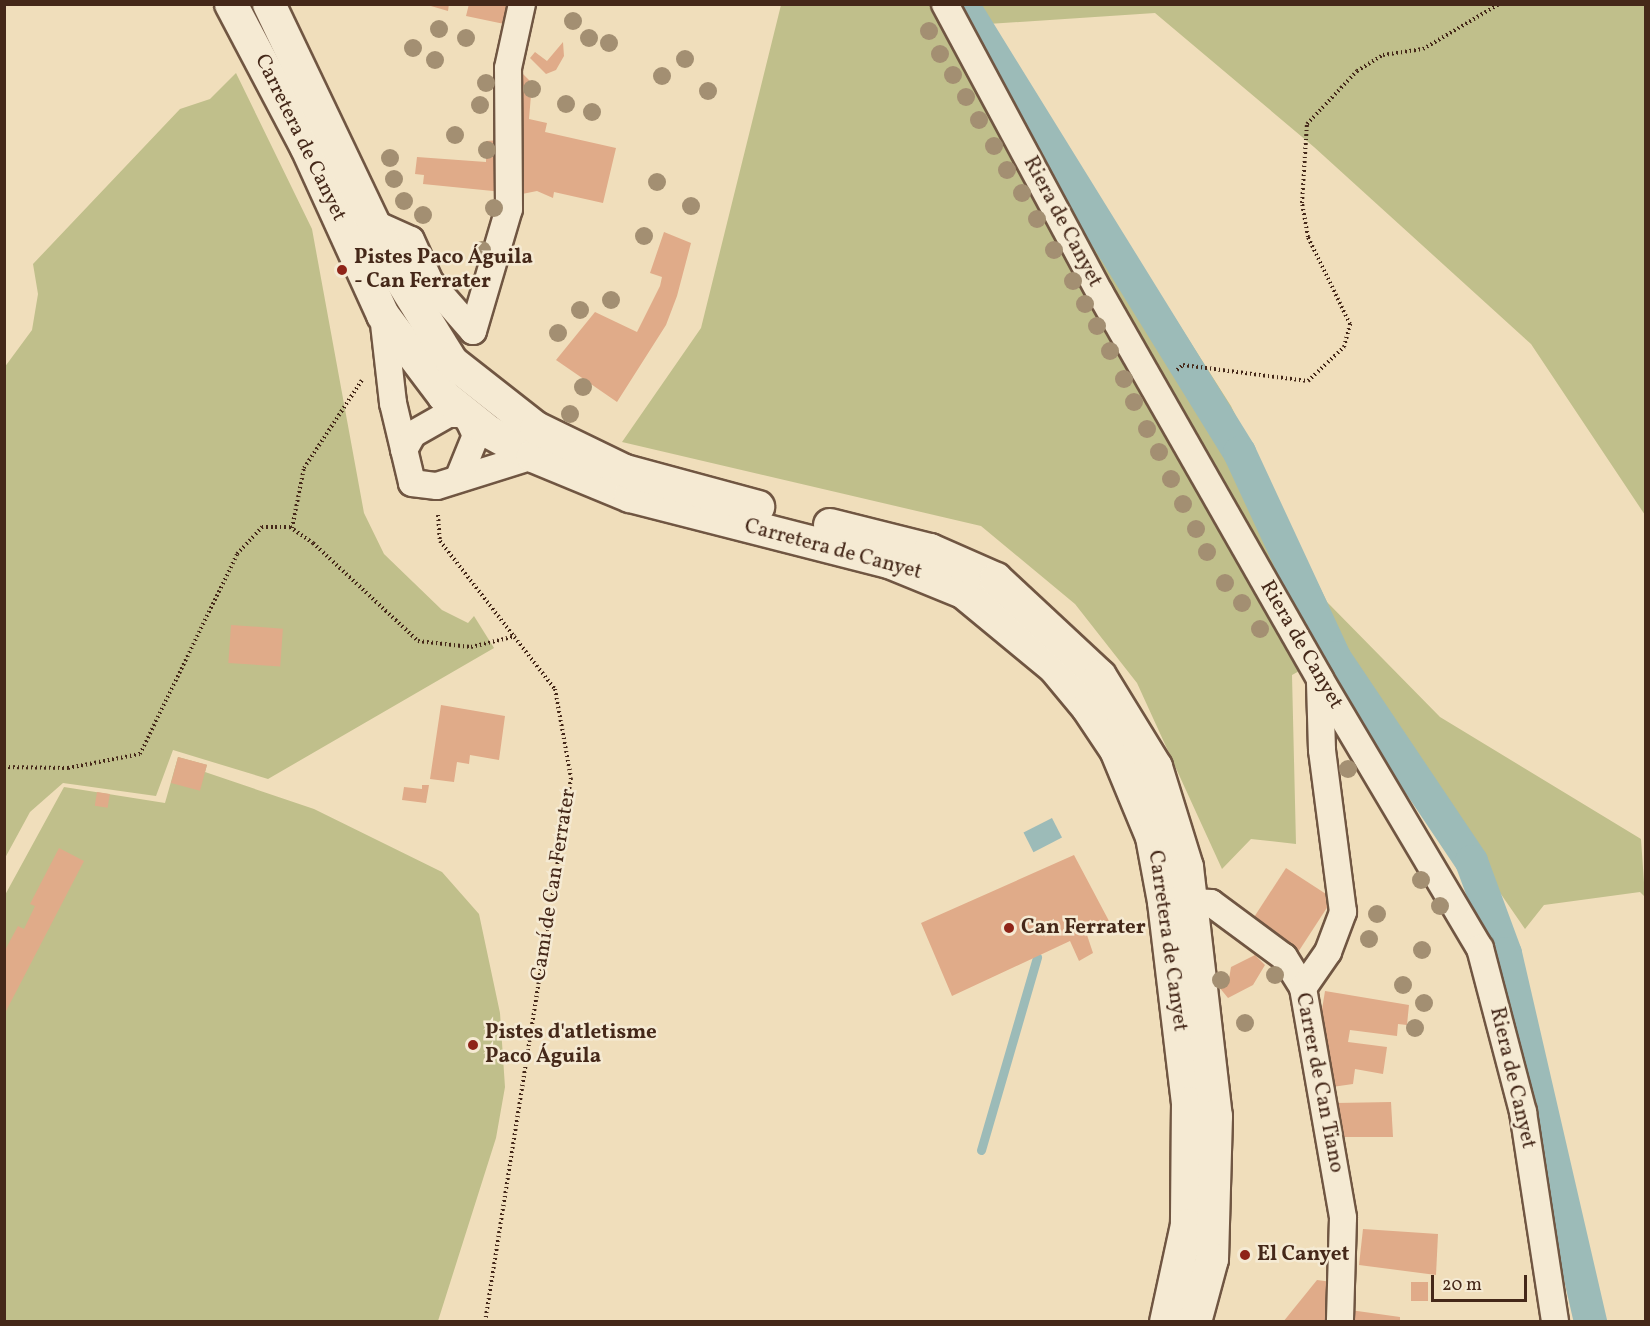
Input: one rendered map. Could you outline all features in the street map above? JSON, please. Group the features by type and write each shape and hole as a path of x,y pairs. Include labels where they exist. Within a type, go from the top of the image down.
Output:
{"street":[{"name":"Carretera de Canyet","path":"231,4 306,146 383,315 417,366 466,414 533,456 630,496 930,577 963,592 1008,624 1054,667 1120,761 1152,837 1188,1103 1187,1225 1166,1322"},
{"name":"Carretera de Canyet","path":"269,4 414,302 452,362 482,388 536,428 625,471 930,550 969,564 1021,598 1100,676 1141,738 1170,800 1192,902 1218,1157 1212,1258 1195,1322"},
{"path":"375,224 411,240 430,282 473,331 509,209 508,68 522,4"},
{"name":"Riera de Canyet","path":"945,4 1155,389 1320,680 1480,948 1523,1112 1555,1322"},
{"path":"414,302 418,334 462,390 466,414 476,435 448,482"},
{"path":"383,315 404,450 412,483 448,482 533,456"},
{"path":"404,450 413,434 448,414 483,414 539,446 608,474 625,471"},
{"path":"1303,988 1328,952 1343,912 1322,750 1320,680"},
{"path":"1179,1026 1190,1011 1179,917 1192,902"},
{"name":"Carrer de Can Tiano","path":"1192,902 1211,903 1284,957 1303,988 1343,1218 1340,1322"}],"path":[{"path":"1155,389 1183,365 1308,381 1344,347 1350,324 1308,237 1302,203 1308,124 1357,71 1383,55 1423,49 1499,4"},
{"path":"292,528 304,468 370,370"},
{"name":"Camí de Can Ferrater","path":"448,482 440,542 517,635 555,689 571,777 485,1322"},
{"path":"4,767 68,768 140,754 237,554 262,527 292,528 418,640 471,647 517,635"}],"shaded area":[{"path":"781,5 1645,5 1645,515 1531,344 1314,147 1155,13 988,24 1231,406 1327,602 1440,717 1641,839 1645,897 1640,892 1544,905 1525,929 1334,652 1292,675 1296,844 1251,839 1222,869 1137,683 1075,604 981,526 622,442 701,328"},
{"path":"236,73 312,229 364,513 384,554 442,610 468,623 474,616 494,648 268,779 173,750 156,796 63,783 30,812 5,858 4,368 32,330 38,294 33,264 180,109 210,99"},
{"path":"178,757 207,765 205,772 314,809 442,872 479,914 500,1013 505,1087 496,1138 438,1321 5,1322 5,895 64,787 165,803"}],"water":[{"path":"1052,818 1062,838 1033,852 1023,833"}],"building":[{"path":"424,4 449,4 448,11"},
{"path":"469,4 485,6 516,4 509,25 466,16"},
{"path":"563,42 564,56 556,70 546,74 530,58 535,52 547,61"},
{"path":"518,69 532,83 529,119 547,123 545,132 616,148 603,203 554,192 553,198 537,191 517,195"},
{"path":"500,140 503,192 423,184 424,175 415,174 417,157 486,162 486,141"},
{"path":"664,232 691,243 677,296 666,325 617,402 556,360 595,312 637,332 660,286 662,277 650,273"},
{"path":"231,625 283,629 280,667 228,663"},
{"path":"441,705 505,716 499,760 470,755 469,764 457,762 454,782 430,779"},
{"path":"178,757 207,765 200,791 171,783"},
{"path":"422,785 429,785 426,803 402,800 404,787 422,789"},
{"path":"97,792 110,794 108,808 95,806"},
{"path":"59,848 84,861 4,1015 4,952 18,926 24,929 35,906 30,904"},
{"name":"Can Ferrater","path":"1074,855 1109,921 1086,932 1093,953 1079,961 1070,941 952,996 921,923"},
{"path":"1286,868 1333,898 1299,951 1252,921"},
{"path":"1255,955 1265,965 1253,985 1228,998 1219,987 1229,979 1231,967"},
{"path":"1325,991 1409,1005 1407,1025 1398,1024 1397,1036 1350,1030 1348,1042 1387,1047 1383,1074 1355,1069 1353,1084 1332,1087 1320,1022"},
{"path":"1391,1102 1393,1137 1343,1137 1336,1103"},
{"path":"1363,1229 1438,1234 1436,1275 1359,1265"},
{"path":"1317,1280 1332,1282 1335,1322 1283,1322"},
{"path":"1411,1282 1428,1282 1428,1301 1411,1301"},
{"path":"1350,1310 1400,1317 1400,1322 1350,1322"}],"waterway":[{"path":"962,4 1239,452 1334,657 1471,861 1505,953 1590,1322"},
{"path":"981,1150 1037,957"}],"place":[{"name":"Pistes Paco Águila - Can Ferrater","path":"342,270"},
{"name":"Can Ferrater","path":"1009,928"},
{"name":"Pistes d'atletisme Paco Águila","path":"473,1045"},
{"name":"El Canyet","path":"1245,1255"}]}
